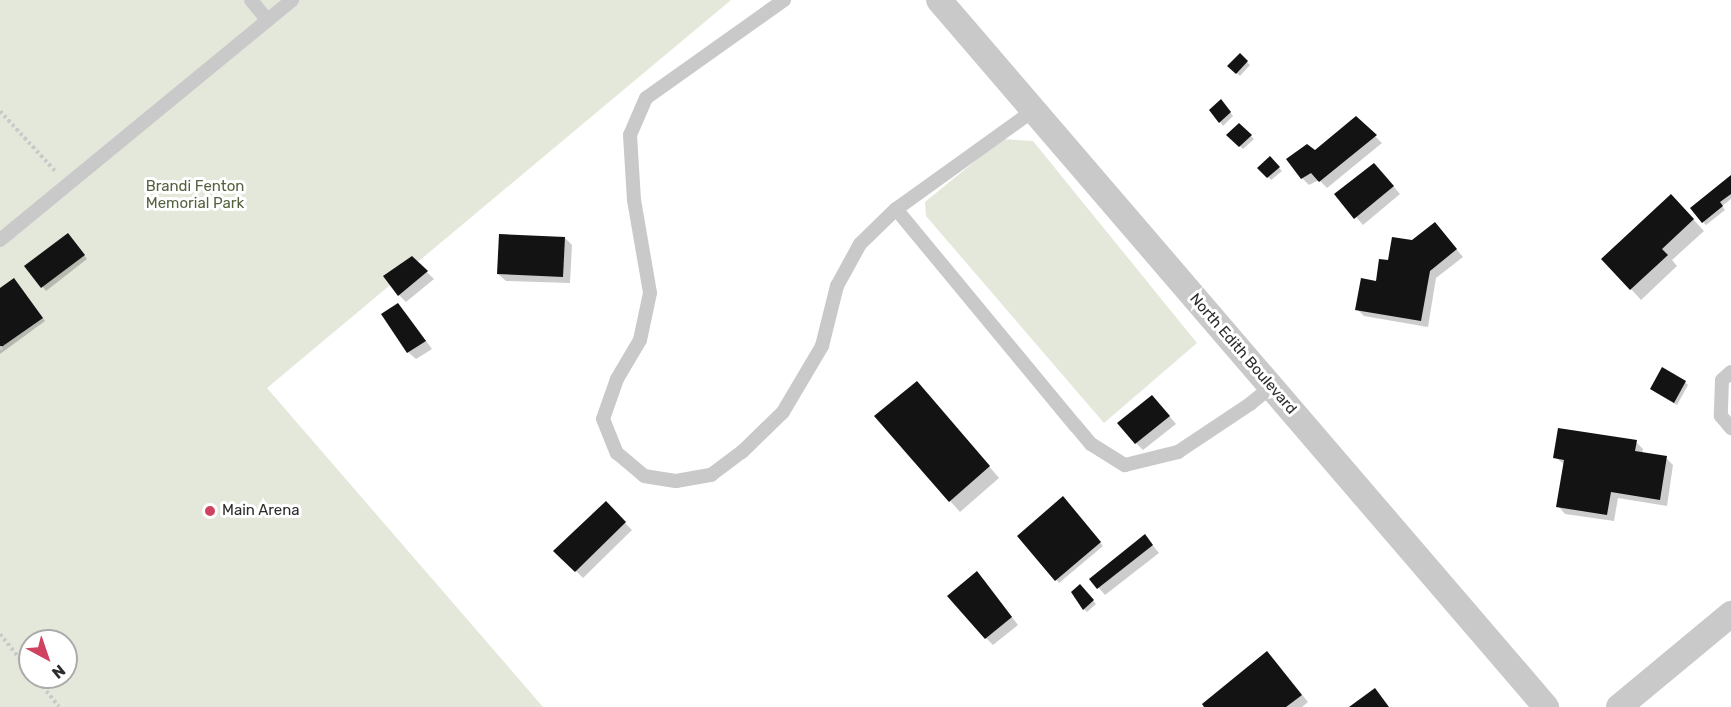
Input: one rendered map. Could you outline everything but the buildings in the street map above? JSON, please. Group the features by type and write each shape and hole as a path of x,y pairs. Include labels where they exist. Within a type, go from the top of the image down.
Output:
{"street":[{"name":"North Edith Boulevard","path":"939,0 1546,707"},
{"path":"1619,707 1731,614"}],"lane":[{"path":"251,0 267,20"},
{"path":"0,240 292,0"},
{"path":"784,0 646,98 630,135 634,200 650,293 640,340 617,379 603,419 617,453 644,476 676,481 711,475 742,452 783,412 822,346 837,286 860,244 896,209 1034,110"},
{"path":"896,209 1091,444 1125,465 1178,452 1250,404 1271,387"},
{"path":"1731,372 1722,380 1721,416 1731,428"}],"path":[{"path":"0,111 67,184"},
{"path":"0,349 5,345"},
{"path":"0,634 18,656"},
{"path":"45,689 59,707"}],"green space":[{"name":"Brandi Fenton Memorial Park","path":"0,0 731,0 267,388 543,707 0,707"},
{"path":"1002,139 1033,141 1197,343 1104,423 926,216 925,202"}],"place":[{"name":"Main Arena","path":"210,511"}]}
